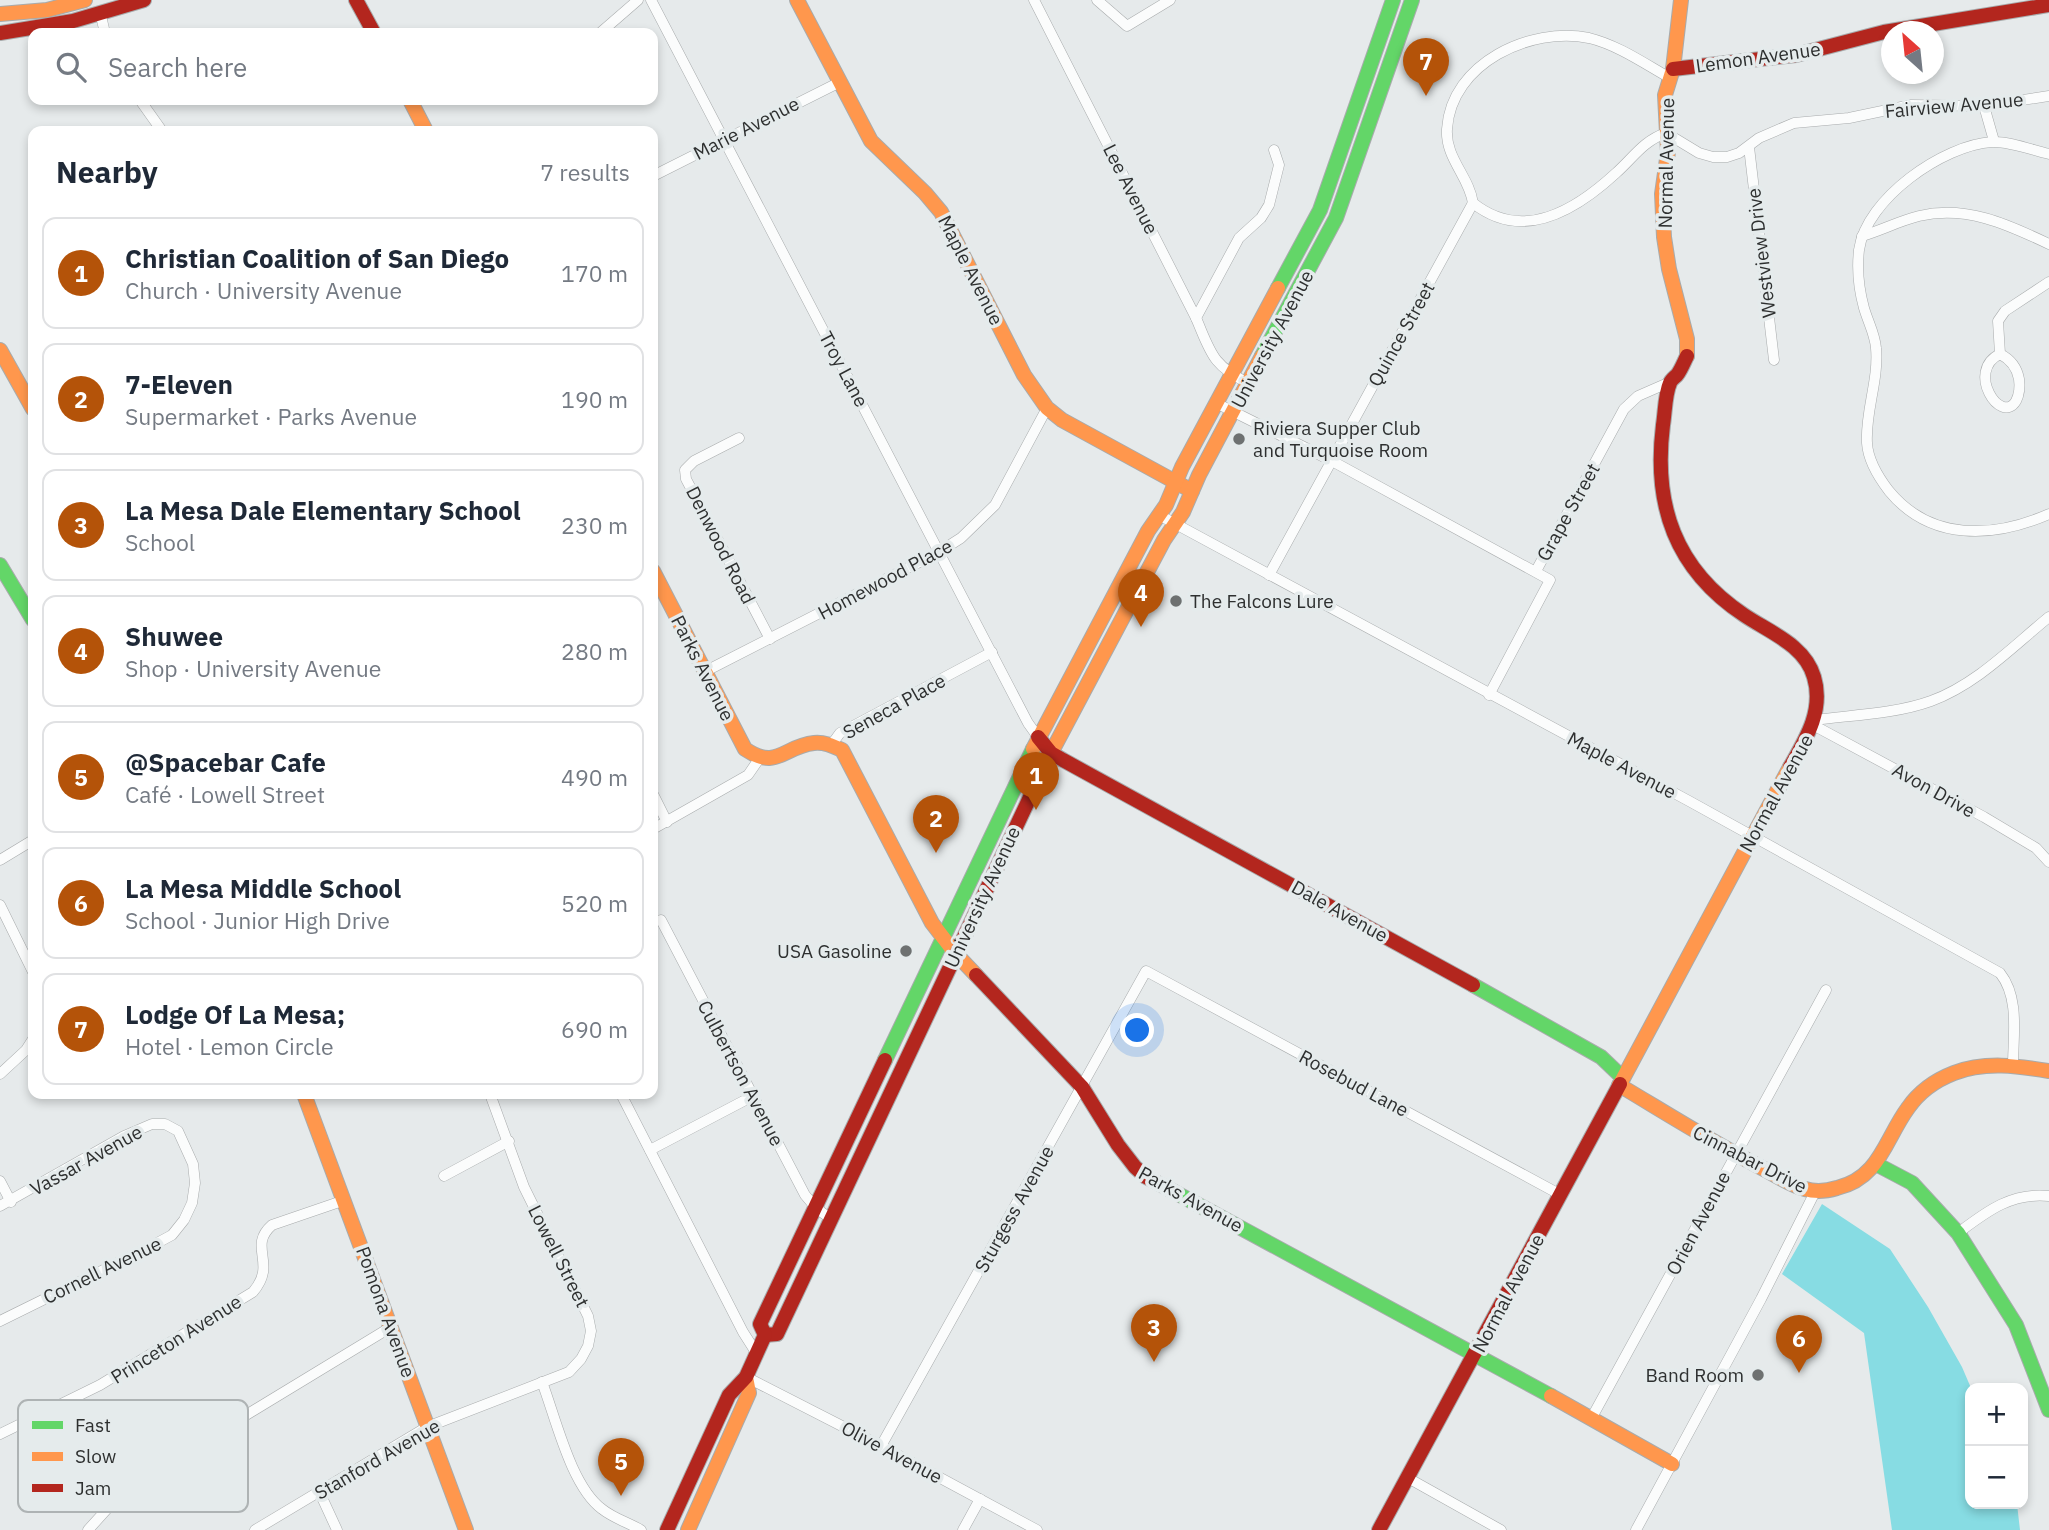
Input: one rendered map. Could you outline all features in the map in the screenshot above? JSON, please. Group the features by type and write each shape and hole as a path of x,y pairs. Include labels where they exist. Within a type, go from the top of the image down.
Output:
{"street":[{"path":"0,13 47,10 85,0"},
{"path":"104,28 101,16 110,0"},
{"path":"39,28 101,16 144,0"},
{"path":"356,0 371,28"},
{"path":"606,28 638,0"},
{"name":"Troy Lane","path":"651,0 1038,737"},
{"name":"Maple Avenue","path":"797,0 871,141 886,159 939,208 1024,375 1047,408 1192,491"},
{"name":"Lee Avenue","path":"1034,0 1196,318 1214,360 1231,375"},
{"path":"1097,0 1127,26 1170,0"},
{"name":"University Avenue","path":"667,1530 729,1395 746,1377 757,1354 765,1335 761,1324 1038,737 1121,580 1166,505 1216,402 1320,210 1394,0"},
{"name":"University Avenue","path":"765,1335 777,1334 1051,753 1164,540 1176,524 1336,218 1412,0"},
{"name":"Normal Avenue","path":"1380,1530 1814,722 1818,705 1815,677 1805,657 1791,644 1727,604 1716,593 1689,562 1674,534 1663,500 1659,447 1670,382 1678,374 1688,355 1687,340 1669,269 1662,194 1668,152 1665,95 1672,74 1681,0"},
{"name":"Lemon Avenue","path":"1672,74 1796,55 1884,32 2049,5"},
{"path":"0,33 28,29"},
{"path":"1666,133 1651,139 1615,174 1561,212 1545,219 1527,222 1508,221 1490,215 1473,203 1471,190 1450,151 1447,134 1448,117 1456,98 1471,77 1501,52 1524,42 1548,36 1586,38 1672,74"},
{"name":"Marie Avenue","path":"658,173 840,82"},
{"name":"Fairview Avenue","path":"1666,133 1693,150 1713,157 1733,155 1759,138 1794,123 1849,118 1911,105 1984,106 2049,96"},
{"path":"144,105 158,126"},
{"path":"413,105 423,126"},
{"path":"1984,106 1994,141"},
{"path":"2049,154 1994,141 1948,155 1920,171 1885,202 1862,236 1859,251 1860,288 1876,351 1867,443 1874,466 1886,487 1902,505 1923,519 1958,532 2010,527 2049,514"},
{"name":"Westview Drive","path":"1749,147 1774,360"},
{"path":"1196,318 1239,238 1261,218 1269,205 1279,165 1274,150"},
{"name":"Quince Street","path":"1269,575 1473,203"},
{"path":"1862,236 1918,216 1957,212 1984,216 2049,244"},
{"path":"2000,354 1998,321 2005,311 2049,282"},
{"path":"0,350 28,400"},
{"path":"2000,354 2011,362 2019,380 2017,398 2009,407 2000,407 1996,403 1989,394 1986,383 1990,363 1993,357 2000,354"},
{"path":"1231,375 1248,383"},
{"name":"Grape Street","path":"1489,695 1550,580 1536,571 1624,409 1638,396 1670,382"},
{"path":"1216,402 1536,571"},
{"name":"Homewood Place","path":"706,671 939,552 961,538 995,505 1047,408"},
{"name":"Denwood Road","path":"739,438 694,461 685,470 686,479 770,639"},
{"name":"Maple Avenue","path":"1159,515 2000,974 2008,984 2013,998 2013,1066"},
{"path":"0,565 28,610"},
{"name":"Parks Avenue","path":"658,580 745,749 759,759"},
{"path":"1814,722 1909,708 1931,701 1957,689 1984,671 2049,617"},
{"name":"Seneca Place","path":"658,826 748,775 759,759 773,760 804,744 832,744 840,733 992,652"},
{"name":"Avon Drive","path":"1814,722 1984,817 2036,848 2049,862"},
{"path":"1038,737 1051,753"},
{"name":"Parks Avenue","path":"832,744 842,750 923,906 955,953 1082,1087 1097,1108 1117,1148 1131,1165 1146,1177 1475,1354 1672,1464"},
{"name":"Dale Avenue","path":"1051,753 1601,1057 1621,1082"},
{"path":"658,804 667,822"},
{"path":"0,860 28,843"},
{"path":"0,905 28,962"},
{"name":"Culbertson Avenue","path":"661,920 805,1195 831,1219"},
{"name":"Sturgess Avenue","path":"881,1446 1146,971"},
{"name":"Rosebud Lane","path":"1146,971 1561,1195"},
{"name":"Orien Avenue","path":"1591,1419 1826,990"},
{"path":"0,1074 28,1047"},
{"name":"Cinnabar Drive","path":"1621,1082 1735,1154 1815,1192 1848,1184 1876,1164 1904,1112 1932,1085 1967,1069 1992,1065 2049,1071"},
{"path":"650,1150 753,1096"},
{"name":"Pomona Avenue","path":"306,1099 466,1530"},
{"name":"Lowell Street","path":"492,1099 524,1187 583,1303 590,1323 589,1346 578,1363 569,1372 542,1382"},
{"path":"624,1099 743,1332 757,1354"},
{"name":"Vassar Avenue","path":"0,1206 124,1136 152,1124 165,1124 178,1131 193,1164"},
{"path":"443,1176 509,1141"},
{"name":"Cornell Avenue","path":"0,1321 172,1235 184,1220 192,1203 195,1188 193,1164"},
{"path":"1876,1164 1912,1183 1958,1233 2016,1325 2049,1410"},
{"path":"0,1181 10,1202"},
{"path":"1636,1530 1761,1299 1815,1192"},
{"path":"1958,1233 2007,1201 2026,1196 2049,1196"},
{"name":"Princeton Avenue","path":"69,1400 100,1385 253,1292 262,1280 265,1269 261,1244 267,1229 272,1225 345,1200"},
{"path":"248,1414 391,1327"},
{"name":"University Avenue","path":"688,1530 749,1393 746,1377"},
{"name":"Olive Avenue","path":"746,1377 1037,1530"},
{"path":"542,1382 568,1457 588,1496 603,1510 641,1530"},
{"name":"Stanford Avenue","path":"255,1530 427,1427 542,1382"},
{"name":"Princeton Avenue","path":"0,1434 18,1425"},
{"path":"1408,1478 1501,1530"},
{"path":"319,1491 337,1530"},
{"path":"963,1530 980,1499"},
{"path":"88,1530 104,1512"}],"shaded area":[{"path":"1822,1204 1890,1249 1928,1307 1969,1383 1965,1383 1965,1509 2018,1509 2020,1530 1892,1530 1864,1333 1782,1274"}],"traffic: fast":[{"path":"1278,288 1320,210 1393,0"},
{"path":"1262,356 1336,218 1412,0"},
{"path":"0,565 28,612"},
{"path":"885,1060 1033,749"},
{"path":"1473,985 1601,1057 1623,1078"},
{"path":"1876,1164 1912,1183 1958,1233 2016,1325 2049,1410"},
{"path":"1169,1189 1551,1396"}],"traffic: slow":[{"path":"0,14 47,10 85,0"},
{"path":"797,0 871,141 941,212 1024,375 1047,408 1062,420 1192,491"},
{"path":"1681,0 1673,69 1665,95 1668,152 1662,194 1664,237 1669,269 1687,339 1687,356"},
{"path":"413,105 423,126"},
{"path":"1033,749 1148,531 1166,505 1182,467 1278,288"},
{"path":"0,350 28,400"},
{"path":"1032,793 1164,540 1183,512 1199,475 1262,356"},
{"path":"658,581 745,749 765,758 773,758 814,743 842,750 932,923 976,975"},
{"path":"1620,1084 1790,767"},
{"path":"1619,1085 1788,1182 1805,1189 1821,1191 1851,1183 1863,1176 1880,1156 1912,1102 1941,1079 1966,1069 1990,1066 2049,1071"},
{"path":"306,1099 466,1530"},
{"path":"688,1530 749,1393 746,1377"},
{"path":"1551,1396 1672,1464"}],"traffic: jam":[{"path":"30,28 73,21 144,0"},
{"path":"356,0 371,28"},
{"path":"1673,69 1796,55 1884,32 2049,5"},
{"path":"0,33 28,28"},
{"path":"1687,356 1668,387 1666,398 1661,454 1666,508 1685,556 1701,577 1720,597 1794,648 1809,666 1816,689 1815,713 1790,767"},
{"path":"1038,737 1051,753 1063,760 1473,985"},
{"path":"765,1335 777,1334 1032,793"},
{"path":"976,975 1082,1087 1135,1167 1146,1177 1169,1189"},
{"path":"667,1530 729,1395 746,1377 765,1335 760,1324 885,1060"},
{"path":"1379,1530 1620,1084"}],"place":[{"name":"Lodge Of La Mesa;","path":"1426,96"},
{"name":"Riviera Supper Club and Turquoise Room","path":"1239,439"},
{"name":"The Falcons Lure","path":"1176,601"},
{"name":"Shuwee","path":"1141,627"},
{"name":"Christian Coalition of San Diego","path":"1036,810"},
{"name":"7-Eleven","path":"936,853"},
{"name":"USA Gasoline","path":"906,951"},
{"name":"La Mesa Dale Elementary School","path":"1154,1362"},
{"name":"La Mesa Middle School","path":"1799,1373"},
{"name":"Band Room","path":"1758,1375"},
{"name":"@Spacebar Cafe","path":"621,1496"}]}
